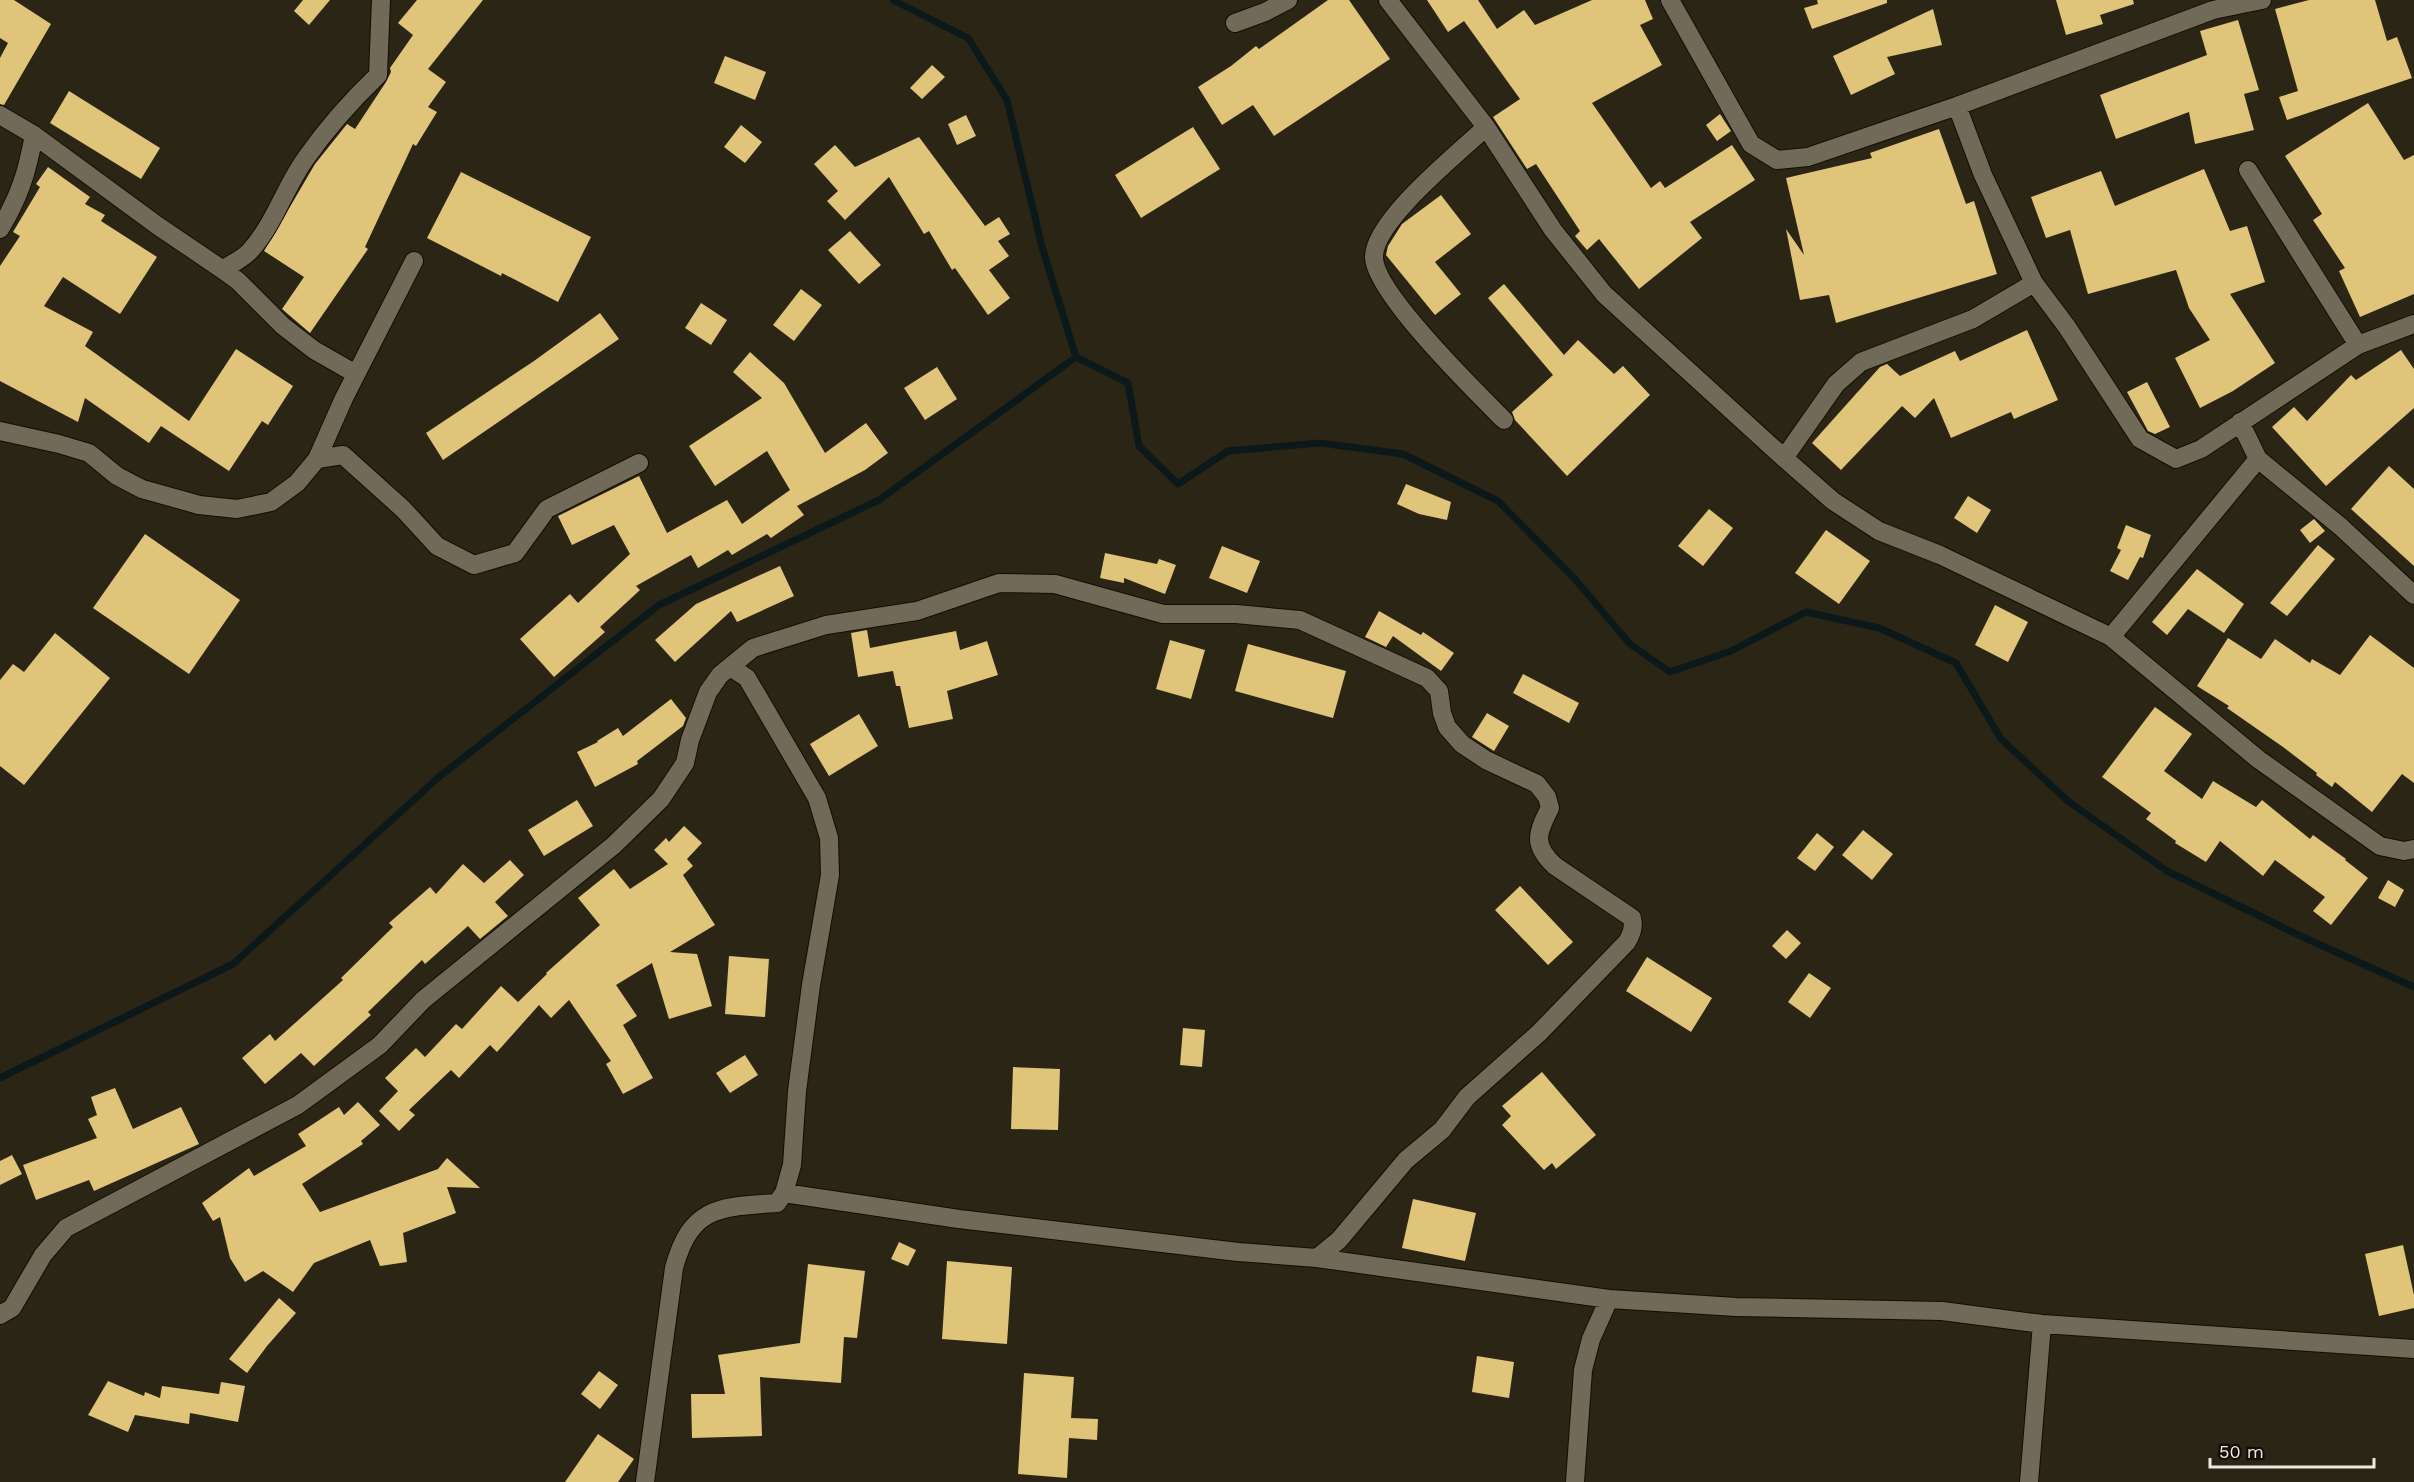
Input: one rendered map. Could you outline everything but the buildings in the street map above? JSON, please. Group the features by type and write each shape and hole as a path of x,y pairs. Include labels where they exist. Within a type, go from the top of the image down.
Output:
{"street":[{"path":"223,270 248,254 261,237 290,181 306,157 353,99 378,75 381,0"},
{"path":"1235,23 1265,12 1288,0"},
{"path":"1388,0 1486,128 1552,230 1604,294 1833,501 1879,531 1940,555 2111,637 2258,759 2380,846 2404,850 2414,849"},
{"path":"1670,0 1751,144 1778,160 1808,157 1957,106 2212,5 2262,0"},
{"path":"1957,106 1983,176 2034,283 2067,327 2140,439 2176,459 2201,449 2358,345 2414,324"},
{"path":"0,115 34,135 158,226 223,270 238,281 283,326 314,350 356,374"},
{"path":"1486,128 1412,196 1394,216 1383,231 1374,257 1381,278 1422,334 1504,420"},
{"path":"0,229 24,183 34,135"},
{"path":"2248,170 2358,345"},
{"path":"0,431 89,453 117,476 142,489 199,505 237,509 271,502 297,483 317,459 356,374 414,261"},
{"path":"1784,458 1836,384 1861,362 1973,319 2034,283"},
{"path":"2240,422 2258,459 2341,526 2414,595"},
{"path":"317,459 343,455 403,509 437,546 474,565 515,553 547,509 639,464"},
{"path":"2111,637 2258,459"},
{"path":"0,1315 12,1308 43,1255 66,1228 307,1098 380,1045 423,1000 614,845 661,799 679,775 708,692 726,670 753,648 826,625 917,611 999,583 1055,584 1162,614 1236,614 1300,620 1427,678 1439,691 1442,713 1447,727 1462,744 1486,760 1537,784 1547,797 1550,808 1540,827 1538,841 1545,857 1555,867 1632,918 1634,926 1627,942 1539,1033 1467,1097 1442,1130 1406,1160 1340,1240 1317,1258"},
{"path":"645,1482 674,1268 684,1238 692,1226 705,1216 734,1206 777,1203 784,1193 792,1165 797,1091 811,985 830,875 829,838 817,798 747,678 732,668 726,670"},
{"path":"784,1193 958,1219 1238,1252 1317,1258 1609,1299 1736,1307 1942,1311 2042,1324 2414,1349"},
{"path":"1575,1482 1583,1370 1591,1340 1609,1299"},
{"path":"2029,1482 2042,1324"}],"waterway":[{"path":"893,0 968,38 1007,100 1042,247 1076,357 1128,383 1139,446 1178,484 1228,451 1320,443 1403,454 1498,501 1574,578 1630,644 1670,672 1731,651 1806,612 1879,628 1956,663 2001,739 2069,802 2167,871 2305,938 2414,987"},
{"path":"0,1078 233,964 440,776 659,605 879,500 1076,357"}]}
